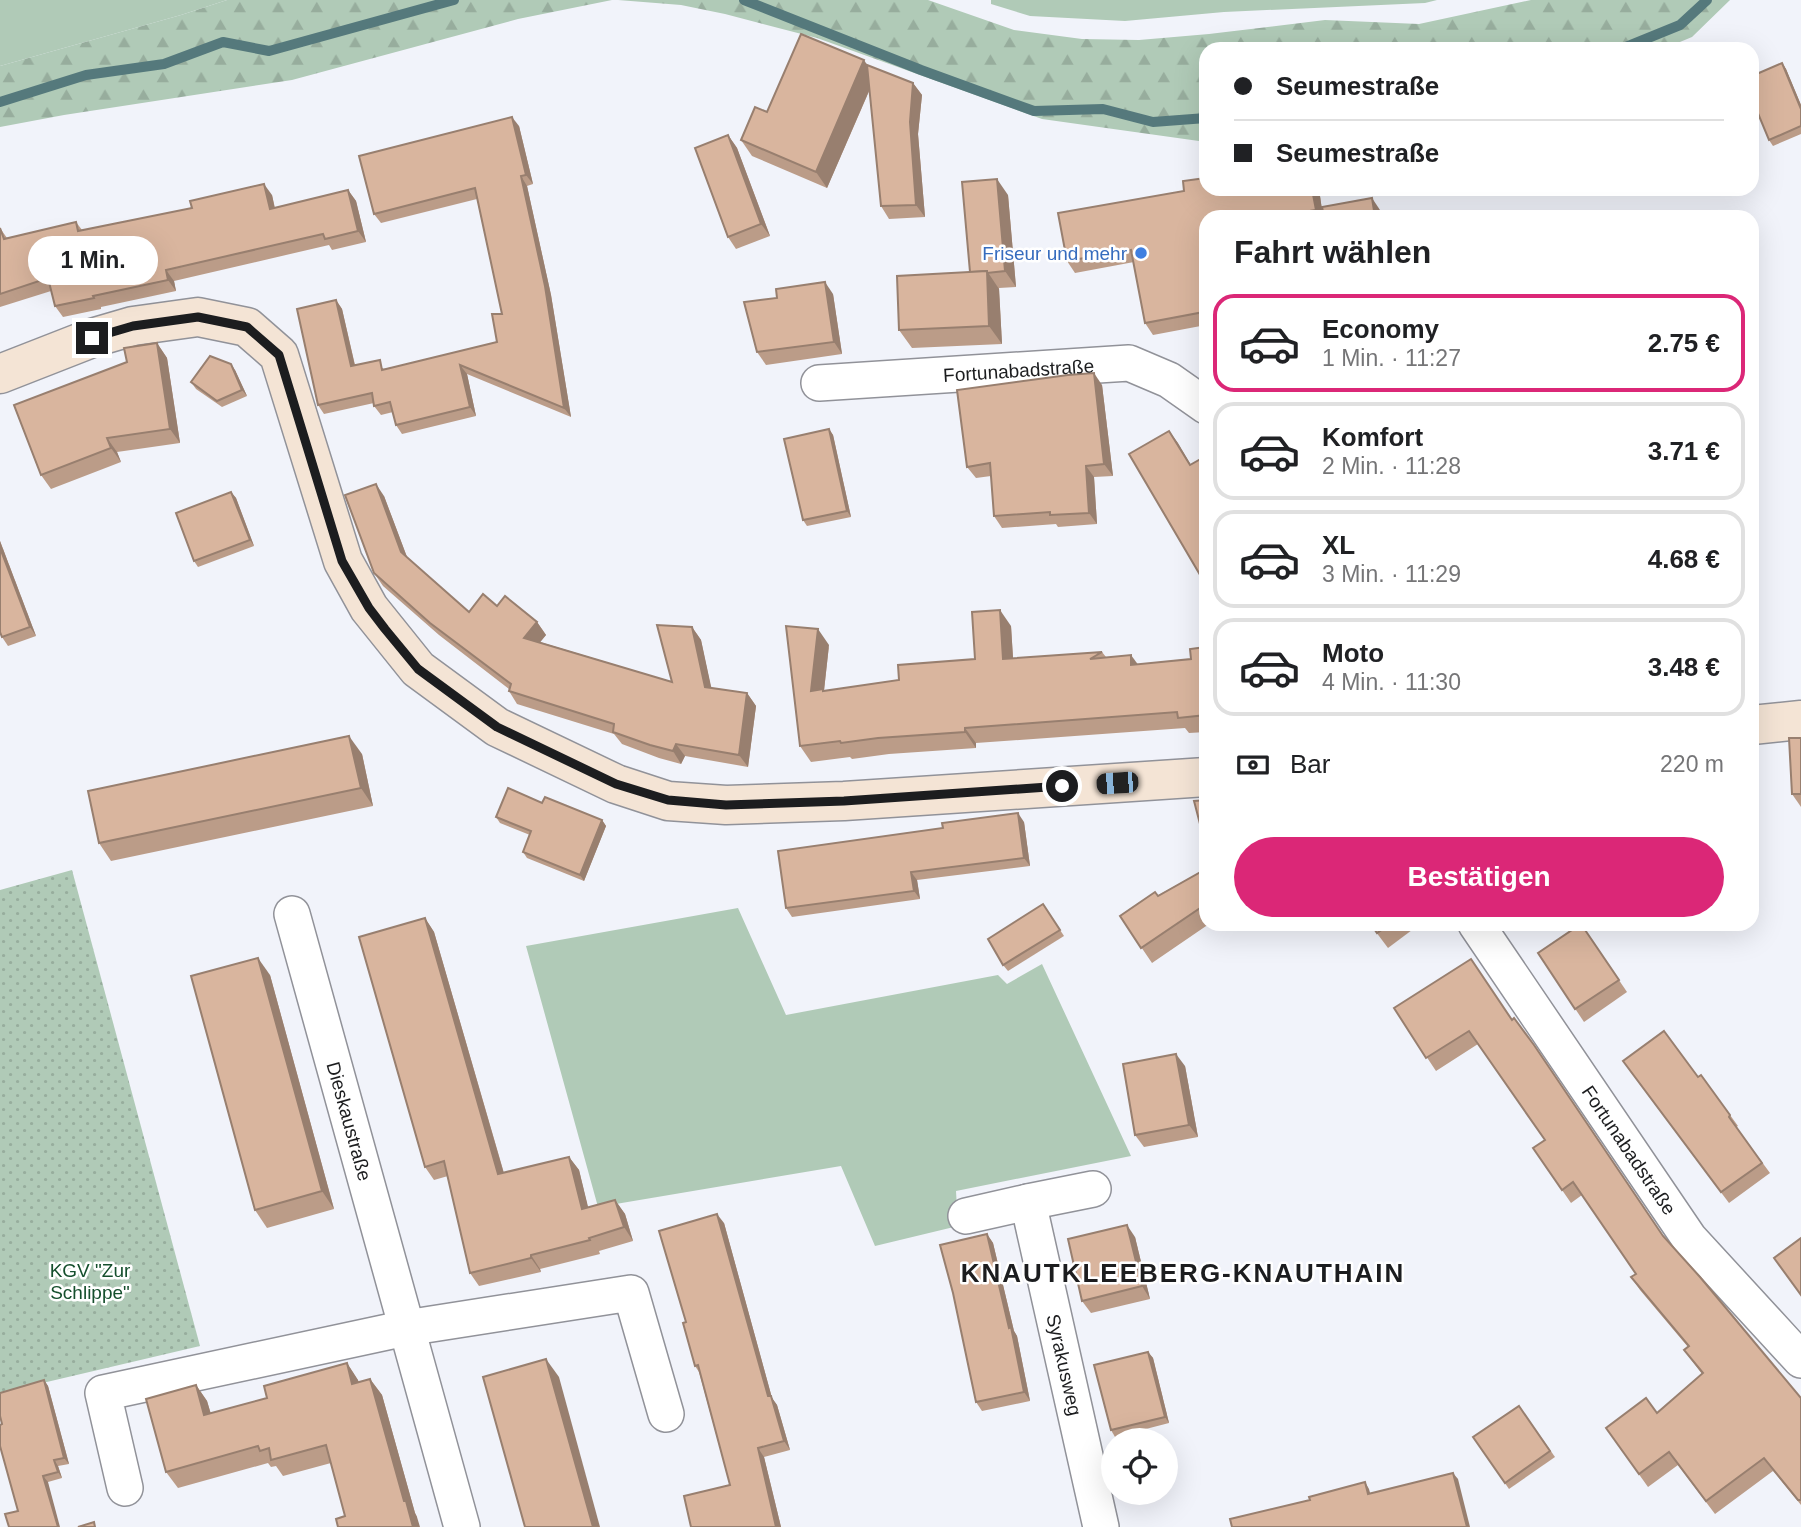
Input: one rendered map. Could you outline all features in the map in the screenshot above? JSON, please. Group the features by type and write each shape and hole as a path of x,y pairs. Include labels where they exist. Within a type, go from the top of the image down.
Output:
{"street":[{"path":"0,374 92,338 133,326 198,317 247,327 279,355 342,561 369,608 385,629 418,669 497,727 616,784 668,800 726,805 844,801 1199,777"},
{"name":"Fortunabadstraße","path":"818,383 1129,363 1169,380 1199,401"},
{"path":"1759,724 1801,720"},
{"name":"Dieskaustraße","path":"292,914 462,1527"},
{"name":"Fortunabadstraße","path":"1481,931 1689,1238 1801,1360"},
{"path":"966,1216 1093,1189"},
{"name":"Syrakusweg","path":"1028,1202 1101,1527"},
{"path":"125,1488 103,1393 407,1328 631,1293 666,1414"}],"green space":[{"path":"0,0 227,0 0,66"},
{"path":"227,0 612,0 518,19 292,80 0,127 0,66"},
{"path":"618,0 928,0 1014,30 1082,39 1139,40 1325,20 1419,24 1531,0 1730,0 1692,37 1680,42 1199,42 1199,141 1042,119 817,38 681,5"},
{"path":"991,0 1437,0 1425,3 1224,12 1125,21 1030,16 991,4"},
{"name":"KGV \"Zur Schlippe\"","path":"72,870 200,1346 0,1393 0,890"},
{"path":"738,908 786,1015 998,975 1007,984 1042,964 1131,1156 956,1191 958,1226 875,1246 841,1166 598,1207 526,946"}],"building":[{"path":"801,34 864,60 816,172 741,140 755,107 767,112"},
{"path":"1782,63 1801,109 1801,126 1769,140 1759,116 1759,73"},
{"path":"867,65 913,83 910,122 916,205 881,206"},
{"path":"512,117 526,175 521,176 545,286 564,408 460,365 470,407 396,425 390,402 374,406 372,393 318,405 297,309 336,300 351,366 380,360 382,370 497,342 492,314 502,314 475,188 374,214 359,156"},
{"path":"728,135 761,224 728,237 695,148"},
{"path":"997,179 1005,271 970,272 962,182"},
{"path":"1199,179 1199,196 1313,196 1316,210 1199,210 1199,313 1145,323 1131,250 1067,261 1058,213 1184,191 1183,181"},
{"path":"264,184 270,209 348,190 358,231 325,239 323,234 166,270 168,280 55,306 48,278 0,294 0,228 4,239 76,222 78,231 192,208 190,201"},
{"path":"1372,198 1374,210 1323,210 1322,207"},
{"path":"987,271 989,326 899,330 897,276"},
{"path":"825,282 834,342 757,352 744,302 777,298 776,289"},
{"path":"157,343 170,429 107,438 111,448 41,475 14,405 127,362 124,348"},
{"path":"210,356 231,364 242,390 217,401 191,382"},
{"path":"1094,373 1104,464 1086,466 1089,513 1050,515 1050,512 994,516 990,463 967,467 957,390"},
{"path":"829,429 847,511 803,520 784,439"},
{"path":"1169,431 1190,465 1199,460 1199,573 1129,454"},
{"path":"376,484 401,552 469,612 483,594 497,606 505,596 537,622 524,638 672,682 657,625 692,627 705,687 747,693 739,755 676,744 673,751 650,745 613,732 614,724 509,691 511,684 430,623 374,573 345,495"},
{"path":"231,492 250,540 194,561 176,513"},
{"path":"0,548 30,627 2,637 0,632"},
{"path":"1000,610 1003,659 1102,652 1090,659 1131,655 1131,665 1191,659 1190,649 1199,648 1199,716 1178,718 1177,712 965,728 965,732 800,746 786,626 818,629 811,691 823,691 899,680 898,665 975,659 972,612"},
{"path":"349,736 361,788 99,843 88,791"},
{"path":"1789,738 1801,738 1801,794 1792,794"},
{"path":"508,788 542,803 545,797 602,820 580,875 523,852 531,831 496,817"},
{"path":"1194,801 1199,801 1199,820"},
{"path":"1018,813 1024,858 911,872 914,891 786,908 778,851 943,828 942,823"},
{"path":"1199,873 1199,909 1141,948 1120,916 1155,892 1158,896"},
{"path":"1043,904 1060,930 1003,965 988,939"},
{"path":"425,918 498,1174 569,1157 582,1209 615,1200 624,1227 589,1238 590,1240 531,1255 531,1258 470,1273 444,1161 425,1167 359,937"},
{"path":"1571,931 1586,931 1619,980 1575,1009 1538,953"},
{"path":"258,958 322,1191 255,1210 191,976"},
{"path":"1471,959 1512,1020 1514,1018 1534,1045 1663,1236 1801,1398 1801,1500 1798,1500 1764,1458 1706,1501 1669,1452 1639,1474 1606,1428 1646,1398 1657,1413 1703,1373 1684,1350 1689,1346 1631,1277 1636,1274 1573,1182 1562,1190 1533,1148 1545,1140 1469,1031 1426,1058 1394,1008"},
{"path":"1664,1031 1698,1077 1701,1075 1762,1163 1721,1192 1623,1061"},
{"path":"1176,1054 1189,1125 1135,1135 1123,1064"},
{"path":"717,1214 768,1396 771,1396 784,1441 758,1448 776,1527 691,1527 684,1496 730,1485 659,1231"},
{"path":"1127,1225 1142,1286 1082,1301 1068,1239"},
{"path":"987,1234 1009,1328 1011,1327 1024,1392 976,1402 940,1245"},
{"path":"1801,1238 1801,1295 1774,1258"},
{"path":"1148,1352 1165,1417 1110,1428 1094,1365"},
{"path":"546,1359 593,1527 525,1527 483,1377"},
{"path":"347,1363 352,1384 370,1379 413,1527 338,1527 336,1519 345,1516 326,1445 271,1460 269,1448 260,1451 258,1446 166,1472 146,1399 196,1385 204,1415 267,1398 264,1386"},
{"path":"44,1380 64,1458 54,1460 58,1472 43,1476 58,1527 9,1527 5,1514 18,1511 0,1446 0,1393"},
{"path":"1519,1406 1550,1451 1505,1483 1473,1437"},
{"path":"1453,1473 1467,1527 1232,1527 1230,1519 1310,1500 1309,1497 1365,1482 1368,1494"},
{"path":"94,1522 95,1527 78,1527"}],"waterway":[{"path":"0,102 86,75 164,64 223,42 269,51 454,0"},
{"path":"744,0 921,70 1034,111 1103,109 1153,122 1199,119"},
{"path":"1638,42 1680,25 1707,0"}],"place":[{"name":"Friseur und mehr","path":"1141,253"}],"district":[{"name":"KNAUTKLEEBERG-KNAUTHAIN","path":"1183,1273"}],"route":[{"path":"92,338 133,326 198,317 247,327 279,355 342,561 369,608 385,629 418,669 497,727 616,784 668,800 726,805 844,801 1062,786"}]}
